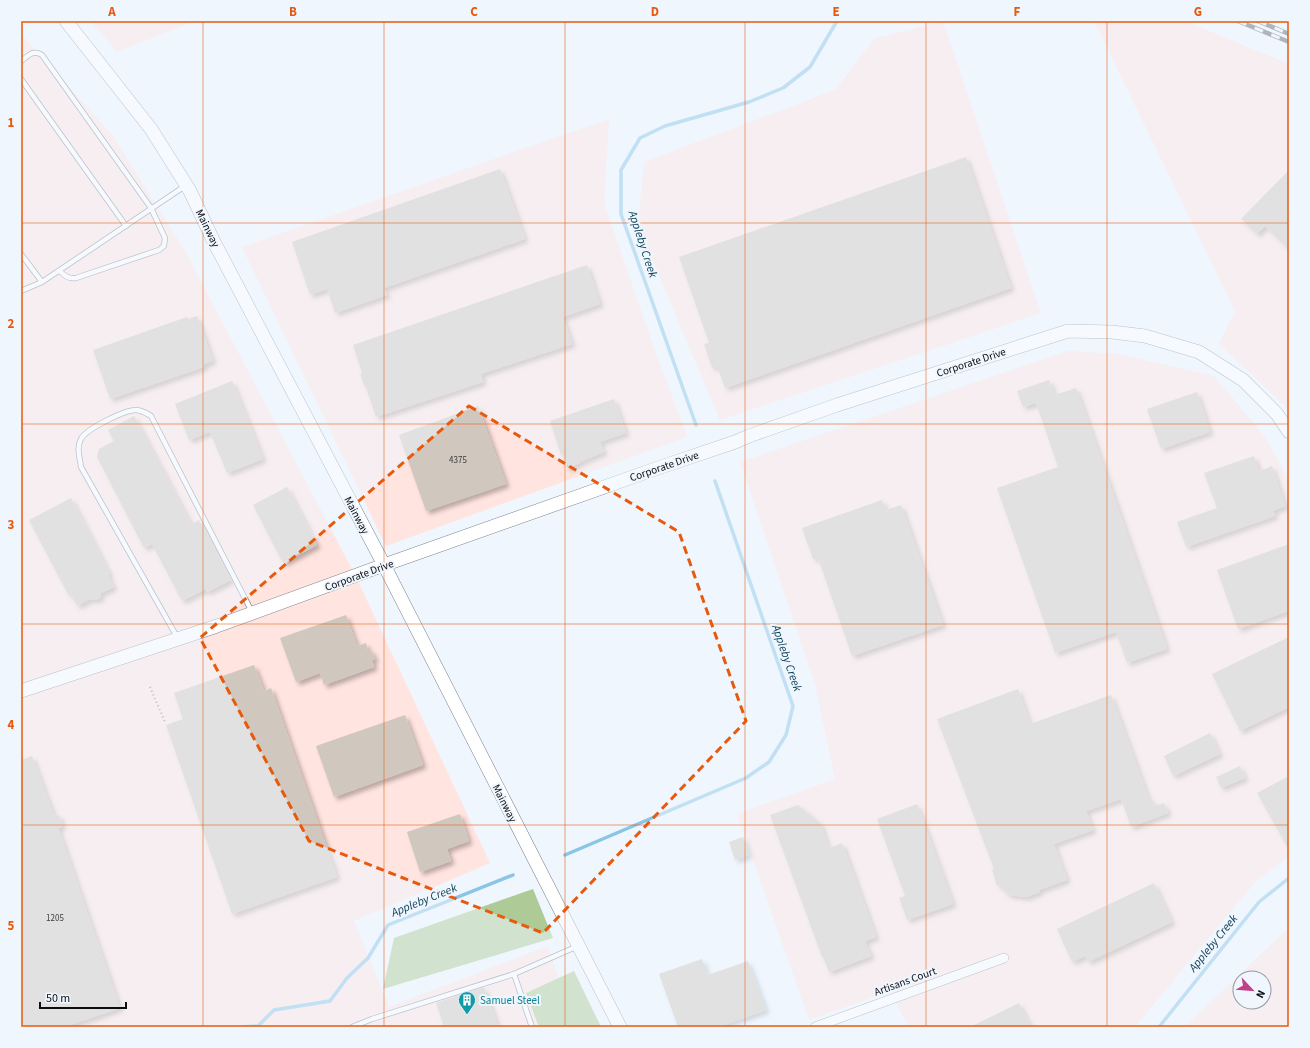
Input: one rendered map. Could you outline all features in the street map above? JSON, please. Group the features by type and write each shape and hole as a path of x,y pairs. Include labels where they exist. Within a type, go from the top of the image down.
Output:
{"street":[{"name":"Mainway","path":"66,21 151,129 186,185 213,240 384,565 620,1027"},
{"name":"Corporate Drive","path":"21,691 253,613 384,565 736,442 748,436 837,405 1068,330 1112,332 1145,336 1199,352 1242,380 1277,414 1289,432"},
{"name":"Artisans Court","path":"815,1027 1004,958"}],"lane":[{"path":"21,61 33,53 40,53 151,208 166,238 164,246 159,250 76,278 66,277 60,271"},
{"path":"21,79 126,226"},
{"path":"21,291 42,282 60,271 186,185"},
{"path":"21,254 42,282"},
{"path":"178,639 81,466 78,450 81,439 87,432 126,412 137,410 146,412 151,416 253,613"},
{"path":"352,1027 372,1019 514,974 578,946"},
{"path":"514,974 532,1027"}],"path":[{"path":"150,687 164,722"}],"highlighted area":[{"path":"469,406 679,532 746,721 543,933 309,841 200,638"}],"shaded area":[{"path":"91,21 195,21 117,52"},
{"path":"943,21 1041,313 720,420 638,226 644,162 835,90 874,39"},
{"path":"1094,21 1185,21 1289,64 1289,412 1279,400 1219,344 1235,311"},
{"path":"21,34 113,136 185,251 356,577 490,863 354,921 389,1007 548,946 574,1027 21,1027"},
{"path":"609,119 604,203 648,331 687,437 386,546 242,247"},
{"path":"1068,351 1118,354 1214,376 1265,437 1289,480 1289,856 1256,881 1135,1027 908,1027 891,991 809,1020 737,814 835,779 815,684 740,462"},
{"path":"1289,927 1289,1027 1185,1027 1232,982 1232,1010 1272,1010 1272,970 1244,970"}],"green space":[{"path":"533,889 553,938 383,989 394,938"},
{"path":"574,971 601,1027 539,1027 526,993"}],"building":[{"path":"966,157 1011,288 725,388 717,366 712,368 704,344 709,343 679,257"},
{"path":"500,169 525,239 384,288 387,295 335,313 327,289 310,295 292,242"},
{"path":"1289,170 1289,249 1265,226 1257,234 1241,219"},
{"path":"587,265 600,304 563,317 572,344 481,374 483,382 376,417 360,374 362,373 353,345"},
{"path":"197,316 213,361 204,364 204,367 110,399 93,350 187,317 188,319"},
{"path":"1049,380 1055,395 1076,388 1167,649 1127,663 1116,632 1055,653 997,488 1058,467 1036,403 1023,407 1017,391"},
{"path":"232,381 263,459 227,473 210,432 189,440 175,404"},
{"path":"1197,392 1210,432 1161,449 1147,409"},
{"path":"614,399 626,433 600,442 604,452 568,468 563,455 561,455 550,421"},
{"path":"478,406 506,484 426,511 399,435"},
{"path":"134,416 191,524 199,520 231,580 207,592 206,589 182,601 152,544 144,548 97,457 99,449 114,441 108,430"},
{"path":"1254,456 1259,471 1272,466 1285,506 1273,511 1275,516 1186,547 1177,522 1217,508 1204,473"},
{"path":"287,487 317,545 283,563 253,505"},
{"path":"71,498 110,574 108,575 114,587 101,593 101,597 98,599 90,599 77,606 71,594 69,596 29,520"},
{"path":"882,500 886,510 901,505 943,625 852,656 818,558 813,559 802,528"},
{"path":"1289,544 1289,611 1238,629 1217,570"},
{"path":"346,615 357,646 366,643 368,651 371,650 375,659 372,660 374,667 324,685 320,673 296,682 280,638"},
{"path":"1289,637 1289,707 1240,731 1212,674"},
{"path":"254,665 264,691 271,688 337,877 232,914 166,725 183,719 174,693"},
{"path":"1018,689 1030,724 1111,695 1149,800 1152,799 1155,806 1164,803 1168,813 1131,827 1121,799 1086,811 1093,830 1054,844 1067,880 1039,890 1040,892 1026,897 1009,895 1000,885 997,886 992,870 994,869 937,719"},
{"path":"405,715 423,765 334,797 316,746"},
{"path":"1210,733 1220,754 1173,776 1164,756"},
{"path":"32,756 54,816 59,815 63,826 58,828 120,1008 64,1027 21,1027 21,760"},
{"path":"1240,766 1245,778 1221,788 1216,777"},
{"path":"1289,776 1289,850 1257,793"},
{"path":"917,804 953,904 907,920 899,898 905,896 877,819"},
{"path":"798,805 820,823 829,848 842,843 876,937 865,941 871,956 829,972 822,957 770,815"},
{"path":"460,814 469,841 447,849 451,861 420,872 407,832"},
{"path":"743,837 749,855 735,860 729,842"},
{"path":"1154,883 1172,922 1088,962 1085,956 1072,962 1057,929"},
{"path":"702,959 708,975 748,961 766,1010 718,1027 678,1027 659,974"},
{"name":"Samuel Steel","path":"484,987 498,1027 444,1027 436,1003"},
{"path":"1019,1003 1031,1027 970,1027"}],"waterway":[{"name":"Appleby Creek","path":"696,425 621,214 621,170 640,138 665,126 749,102 783,88 810,67 837,21"},
{"name":"Appleby Creek","path":"565,855 746,778 769,762 786,735 793,706 715,481"},
{"name":"Appleby Creek","path":"241,1027 258,1026 274,1010 330,1001 347,978 368,958 388,925 513,875"},
{"name":"Appleby Creek","path":"1159,1027 1259,902 1289,878"}],"railway":[{"path":"1238,21 1289,42"},
{"path":"1258,21 1289,34"}],"place":[{"name":"Samuel Steel","path":"467,1015"}]}
